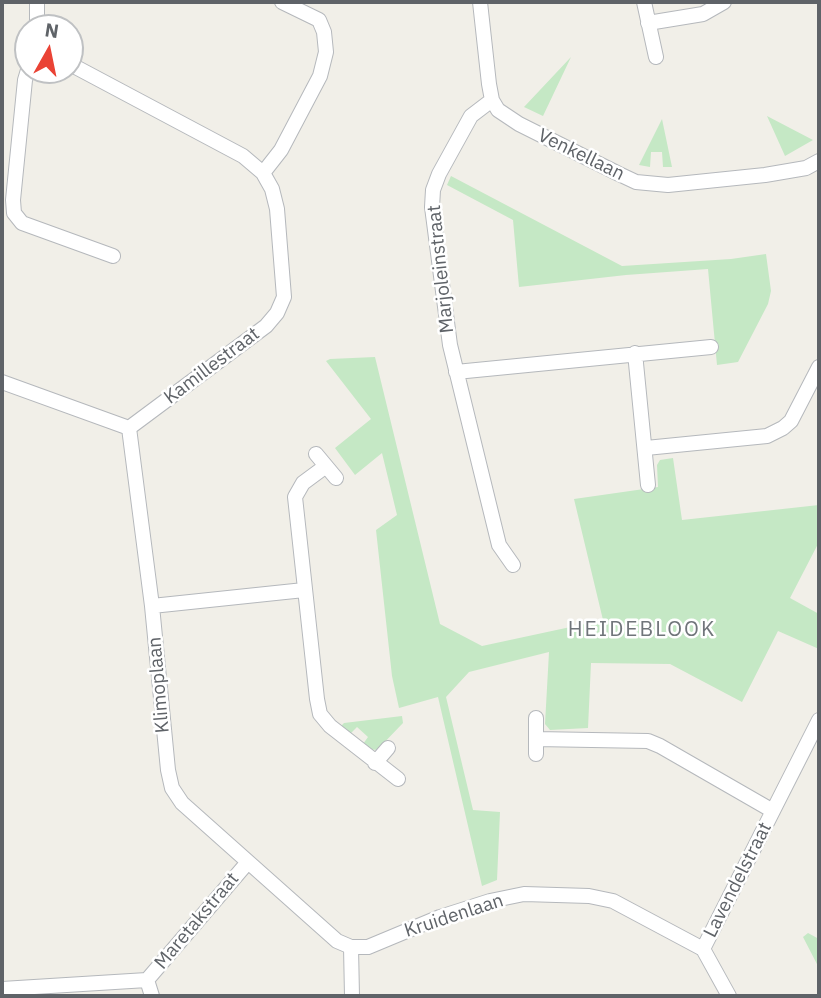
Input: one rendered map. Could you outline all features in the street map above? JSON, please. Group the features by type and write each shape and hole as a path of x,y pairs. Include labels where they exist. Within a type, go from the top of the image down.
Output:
{"street":[{"path":"84,71 243,156 263,173 281,150 320,76 326,52 324,32 319,20 282,2"},
{"path":"480,2 492,100"},
{"path":"644,2 656,57"},
{"path":"648,23 703,14 724,2"},
{"path":"25,84 12,200 14,213 22,223 113,256"},
{"name":"Venkellaan","path":"492,100 498,110 519,124 636,182 658,185 700,182 806,168 819,162"},
{"name":"Marjoleinstraat","path":"492,100 471,116 439,174 433,190 432,207 456,372 499,545 513,565"},
{"name":"Kamillestraat","path":"129,428 266,326 281,306 284,297 277,209 272,188 263,173"},
{"path":"456,372 711,347"},
{"path":"635,354 648,485"},
{"path":"646,448 767,436 791,421 819,367"},
{"path":"2,382 129,428"},
{"name":"Klimoplaan","path":"129,428 172,788 182,803 248,862 337,941 351,947"},
{"path":"336,478 321,460 295,497 320,714 330,726 398,779"},
{"path":"152,606 304,590"},
{"name":"Lavendelstraat","path":"536,718 536,746 648,741 773,811"},
{"name":"Lavendelstraat","path":"703,949 819,720"},
{"path":"375,763 388,748"},
{"name":"Maretakstraat","path":"2,989 147,980 248,862"},
{"name":"Kruidenlaan","path":"351,947 368,947 450,914 489,901 524,894 589,896 613,901 703,949"},
{"path":"351,947 352,996"},
{"path":"703,949 729,996"},
{"name":"Maretakstraat","path":"147,980 152,996"}],"green space":[{"path":"571,57 543,116 524,107"},
{"path":"767,116 813,140 785,156"},
{"path":"662,119 672,167 663,167 662,152 651,152 650,167 639,165"},
{"path":"451,176 622,266 766,254 771,291 768,304 738,362 717,365 708,269 519,287 513,220 447,185"},
{"path":"375,357 440,624 482,646 603,620 574,499 658,487 657,465 660,460 673,458 682,520 819,505 819,542 790,598 819,614 819,649 778,631 742,702 670,664 591,663 588,728 550,730 545,724 549,652 469,672 446,697 473,810 500,812 497,880 482,886 438,697 399,708 392,676 376,530 397,515 382,453 355,475 335,448 371,419 326,361"},
{"path":"402,716 403,723 377,750 369,749 363,744 368,737 357,727 350,734 341,726 344,723"},
{"path":"808,933 819,939 819,968 803,937"}],"district":[{"name":"HEIDEBLOOK","path":"642,630"}]}
